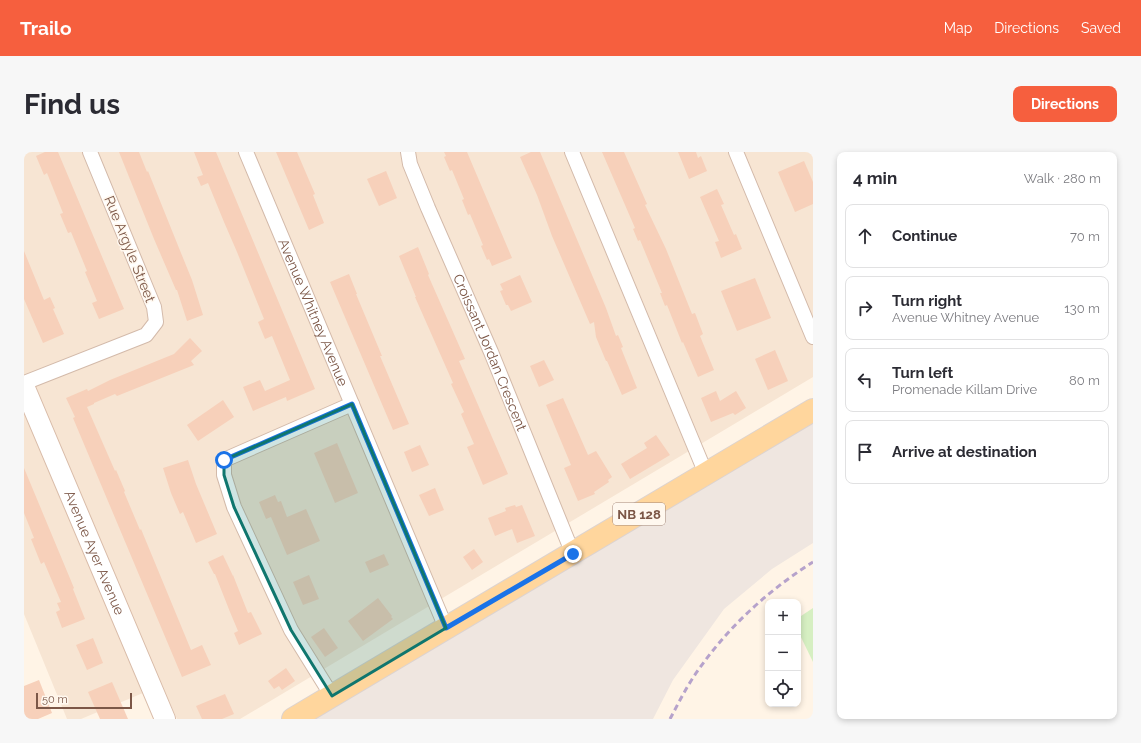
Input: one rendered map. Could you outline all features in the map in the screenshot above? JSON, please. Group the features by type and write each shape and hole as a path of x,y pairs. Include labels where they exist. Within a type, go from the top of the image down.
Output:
{"main road":[{"name":"NB 128","path":"293,719 813,410"}],"street":[{"name":"Rue Argyle Street","path":"24,383 146,335 156,322 154,307 90,152"},
{"name":"Avenue Whitney Avenue","path":"246,152 446,628"},
{"name":"Croissant Jordan Crescent","path":"408,152 410,164 428,208 491,352 573,554"},
{"path":"572,152 706,474"},
{"path":"736,152 813,337"},
{"name":"Avenue Ayer Avenue","path":"24,386 165,719"},
{"path":"332,696 291,630 234,507 224,475 224,460 352,404"}],"highlighted area":[{"path":"352,404 446,628 332,696 291,630 234,507 224,475 224,460"}],"shaded area":[{"path":"24,152 813,152 813,377 240,719 177,719 162,685 81,719 67,719 24,614"},
{"path":"813,409 813,543 772,569 724,609 673,680 653,719 301,719"}],"green space":[{"path":"813,608 813,662 801,637 801,616"}],"building":[{"path":"45,152 58,152 124,309 99,319 92,303 97,301 85,272 87,271 71,232 68,233 60,214 63,213 47,173 44,175 36,156"},
{"path":"119,152 139,152 192,280 203,315 187,321 177,290 154,239"},
{"path":"194,152 216,152 315,389 287,401 286,397 253,411 243,387 260,380 265,391 290,380 272,336 265,339 258,322 264,319 208,183 201,186 197,177 203,175"},
{"path":"276,152 297,152 315,194 313,195 324,223 309,230"},
{"path":"444,152 467,152 512,258 492,266 489,259 487,260 481,246 483,245 470,214 468,215 462,200 464,199 452,170 450,171 444,157 446,156"},
{"path":"531,152 540,152 606,308 616,336 618,335 623,347 621,348 637,388 622,395 596,337 594,322 590,324 520,157"},
{"path":"602,152 624,152 692,314 695,313 703,334 700,336 714,370 698,377 683,342 682,343 667,305 665,306 660,293 662,293 640,240 638,241 633,229 635,228"},
{"path":"678,152 696,152 698,158 701,156 707,171 689,179"},
{"path":"804,161 813,182 813,204 795,212 778,172"},
{"path":"386,171 397,198 379,206 367,179"},
{"path":"717,189 724,204 721,205 742,249 721,258 715,242 719,241 700,197"},
{"path":"418,247 429,274 428,275 465,359 459,361 508,474 483,485 467,447 474,444 461,414 464,412 451,384 453,383 415,297 399,256"},
{"path":"24,251 44,300 50,297 55,308 53,309 64,334 43,343 24,299"},
{"path":"349,274 382,356 380,356 409,424 393,430 330,282"},
{"path":"520,275 532,302 511,311 508,305 506,305 500,291 503,290 500,284"},
{"path":"755,278 771,318 737,331 721,291"},
{"path":"190,338 202,351 191,361 194,365 117,396 115,394 87,407 125,491 124,492 140,530 141,529 191,650 202,645 211,665 182,677 73,418 75,417 66,398 87,389 88,391 110,380 174,354"},
{"path":"775,350 788,381 768,390 755,359"},
{"path":"544,360 554,380 539,387 530,366"},
{"path":"716,391 720,401 736,391 746,408 735,415 733,413 711,422 701,398"},
{"path":"563,398 588,455 596,451 612,477 608,480 609,482 594,492 595,494 578,501 564,468 571,465 546,405"},
{"path":"223,400 234,417 198,441 187,425"},
{"path":"656,435 670,455 630,479 621,464 647,448 644,443"},
{"path":"337,443 358,493 335,503 314,453"},
{"path":"420,445 429,465 412,472 404,452"},
{"path":"188,460 196,484 217,534 196,543 183,512 180,514 163,468"},
{"path":"24,468 74,588 73,589 85,619 62,628 56,612 60,610 57,603 61,602 44,562 41,564 31,539 34,538 24,513"},
{"path":"435,488 444,510 429,516 419,495"},
{"path":"275,495 278,502 281,501 287,517 306,509 320,541 287,555 271,517 266,519 259,502"},
{"path":"515,505 516,507 522,505 535,536 517,543 512,529 495,536 488,518 506,511 505,508"},
{"path":"474,549 483,562 472,570 463,557"},
{"path":"384,554 389,565 370,573 365,562"},
{"path":"223,555 233,575 248,613 251,612 262,634 239,645 234,633 238,631 215,574 208,562"},
{"path":"309,575 319,599 303,605 293,582"},
{"path":"378,598 393,619 363,641 348,621"},
{"path":"324,628 338,648 325,657 311,637"},
{"path":"93,638 103,663 87,670 76,645"},
{"path":"286,668 295,681 282,690 279,686 274,689 268,681"},
{"path":"39,680 52,713 38,719 24,719 24,686"},
{"path":"112,682 128,719 100,719 88,692"},
{"path":"225,694 234,714 222,719 202,719 196,706"}],"railway":[{"path":"670,719 695,675 711,653 737,623 781,584 813,562"}],"route":[{"path":"224,460 352,404 446,628 573,554"}]}
